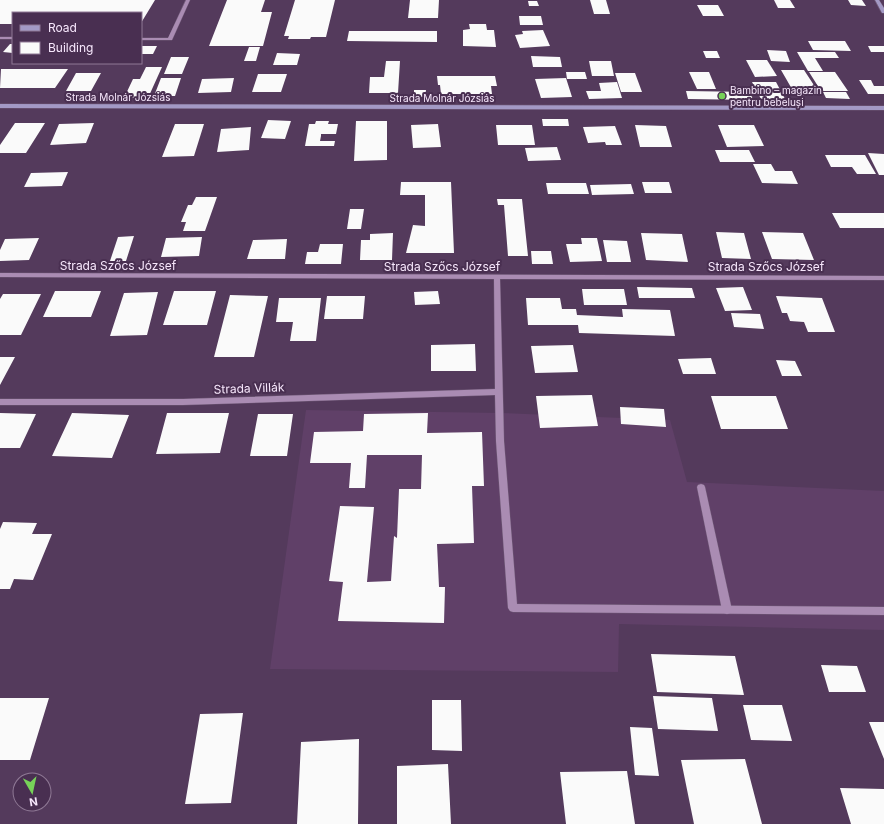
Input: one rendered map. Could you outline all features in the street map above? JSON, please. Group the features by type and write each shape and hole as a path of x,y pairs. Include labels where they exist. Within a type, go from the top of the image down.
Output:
{"street":[{"path":"142,39 170,39 188,0"},
{"path":"877,0 884,12"},
{"path":"0,38 12,38"},
{"name":"Strada Molnár Józsiás","path":"0,106 884,108"},
{"name":"Strada Szőcs József","path":"0,275 884,278"},
{"path":"497,277 500,441 513,608 884,611"},
{"name":"Strada Villák","path":"0,402 183,402 499,392"},
{"path":"701,487 726,610"}],"shaded area":[{"path":"306,410 501,413 670,420 687,482 884,491 884,630 619,624 618,672 270,669"}],"building":[{"path":"0,0 155,0 142,21 142,12 12,12 12,24 0,24"},
{"path":"227,0 265,0 261,12 272,12 263,46 209,46"},
{"path":"295,0 335,0 326,37 288,39 289,36 284,36"},
{"path":"410,0 439,0 438,18 408,18"},
{"path":"590,0 606,0 610,14 594,14"},
{"path":"774,0 790,0 795,8 778,8"},
{"path":"848,0 862,0 866,6 851,5"},
{"path":"528,1 537,1 539,6 529,6"},
{"path":"697,5 718,5 724,16 703,16"},
{"path":"519,16 541,16 543,25 520,25"},
{"path":"469,24 486,24 487,30 494,30 496,47 463,46 463,30 470,29"},
{"path":"543,30 550,46 520,48 515,35 523,34 522,31"},
{"path":"349,31 437,31 437,42 347,41"},
{"path":"808,41 845,41 851,51 813,50"},
{"path":"10,44 12,44 12,53 3,52"},
{"path":"142,46 157,46 153,54 142,54"},
{"path":"868,46 884,46 884,52 871,52"},
{"path":"249,47 260,47 256,61 244,61"},
{"path":"767,50 786,51 790,62 771,61"},
{"path":"703,51 717,51 720,58 706,58"},
{"path":"797,52 835,52 839,58 815,58 823,71 808,71"},
{"path":"277,53 300,54 297,65 273,65"},
{"path":"531,56 560,57 562,67 533,67"},
{"path":"171,57 189,57 182,74 164,74"},
{"path":"746,60 767,60 777,76 755,77"},
{"path":"386,61 400,61 398,93 369,93 370,77 384,77"},
{"path":"589,61 611,61 614,76 592,76"},
{"path":"146,67 162,67 148,98 124,98 133,79 140,79"},
{"path":"1,69 68,69 55,88 0,88"},
{"path":"781,70 804,70 821,96 796,96"},
{"path":"566,72 585,72 587,79 567,79"},
{"path":"689,72 709,72 716,89 697,89"},
{"path":"809,72 835,72 848,91 821,91"},
{"path":"76,73 101,73 91,91 66,91"},
{"path":"615,73 635,73 642,92 621,92"},
{"path":"258,74 287,74 281,92 252,92"},
{"path":"437,76 495,76 497,86 491,86 492,94 441,94"},
{"path":"161,78 181,78 175,96 168,96 167,98 154,96"},
{"path":"234,78 231,92 198,93 202,79"},
{"path":"566,78 572,97 541,98 535,79"},
{"path":"859,80 871,80 874,86 884,86 884,94 868,94"},
{"path":"617,82 622,98 589,99 586,91 601,91 599,83"},
{"path":"752,82 776,82 785,99 761,99"},
{"path":"414,90 426,90 425,97 414,97"},
{"path":"686,91 750,92 753,100 688,99"},
{"path":"823,92 846,92 850,99 826,98"},
{"path":"542,119 568,119 569,126 543,126"},
{"path":"268,120 291,121 285,139 261,138"},
{"path":"316,121 329,121 328,124 338,124 336,134 321,134 320,141 335,141 334,146 305,146 309,124 315,124"},
{"path":"356,121 387,121 387,160 354,161"},
{"path":"15,123 45,123 26,153 0,153 0,145"},
{"path":"94,123 86,143 50,145 59,124"},
{"path":"175,124 204,124 194,156 162,157"},
{"path":"438,124 441,147 413,148 411,125"},
{"path":"496,125 532,125 535,145 498,145"},
{"path":"635,125 666,126 672,147 640,147"},
{"path":"718,125 754,125 764,146 727,147"},
{"path":"615,126 622,145 606,145 605,142 588,143 583,127"},
{"path":"251,127 249,150 217,152 221,129"},
{"path":"557,147 561,160 528,161 525,148"},
{"path":"715,150 749,150 755,162 720,162"},
{"path":"868,153 884,154 884,175 879,175"},
{"path":"825,155 865,155 876,174 857,174 852,167 831,167"},
{"path":"753,164 771,164 775,171 792,171 798,184 762,183"},
{"path":"68,172 62,186 24,187 31,173"},
{"path":"401,182 451,182 454,253 406,253 413,225 425,226 425,195 400,195"},
{"path":"642,182 669,182 672,193 645,193"},
{"path":"546,183 586,183 589,194 548,194"},
{"path":"631,184 634,194 592,195 590,185"},
{"path":"196,197 217,197 205,231 183,231 186,222 181,222 188,205 192,205"},
{"path":"497,199 522,199 528,256 508,256 504,205 498,205"},
{"path":"350,209 364,209 361,229 347,229"},
{"path":"832,213 884,213 884,228 840,228"},
{"path":"716,232 744,233 751,259 722,258"},
{"path":"762,232 803,233 814,260 772,259"},
{"path":"393,233 392,260 360,260 361,240 370,240 370,234"},
{"path":"641,233 682,234 688,262 646,260"},
{"path":"134,236 126,261 110,261 118,237"},
{"path":"202,237 199,256 161,257 166,238"},
{"path":"39,238 29,260 0,261 0,250 5,239"},
{"path":"581,238 597,238 602,261 570,262 566,244 582,244"},
{"path":"287,239 285,259 247,259 253,240"},
{"path":"603,240 627,241 631,262 607,262"},
{"path":"320,244 343,244 341,264 305,264 307,252 318,252"},
{"path":"531,251 551,251 553,264 532,264"},
{"path":"637,287 692,288 695,298 639,298"},
{"path":"743,287 752,310 725,311 716,288"},
{"path":"582,289 624,289 627,305 584,305"},
{"path":"55,291 101,291 91,317 43,317"},
{"path":"174,291 216,291 207,325 163,325"},
{"path":"438,291 440,304 415,305 414,292"},
{"path":"158,292 147,335 110,336 124,293"},
{"path":"3,294 41,294 21,335 0,335 0,299"},
{"path":"230,295 268,296 254,357 214,357"},
{"path":"327,296 365,296 363,319 324,319"},
{"path":"776,296 822,298 835,332 808,332 804,322 790,321 787,313 782,313"},
{"path":"279,298 321,298 316,341 290,341 293,322 276,322"},
{"path":"526,298 560,298 562,309 576,309 577,315 623,317 622,309 670,310 675,336 579,333 578,325 528,325"},
{"path":"731,313 760,314 764,329 734,327"},
{"path":"475,344 476,371 431,371 431,345"},
{"path":"573,345 578,372 535,373 531,346"},
{"path":"0,357 15,357 0,385"},
{"path":"711,358 716,374 683,374 678,359"},
{"path":"776,360 795,361 802,376 782,376"},
{"path":"592,395 598,426 540,428 536,396"},
{"path":"711,396 776,396 788,429 721,429"},
{"path":"620,407 664,409 666,427 621,424"},
{"path":"0,413 36,414 20,448 0,448"},
{"path":"72,413 129,415 112,458 52,456"},
{"path":"167,413 229,413 220,453 156,454"},
{"path":"428,413 427,433 482,432 484,486 472,486 474,543 437,544 439,587 445,587 444,623 338,621 343,582 329,581 340,506 374,507 367,582 391,581 394,536 397,538 399,489 421,489 422,455 367,455 365,488 349,488 351,463 310,463 314,432 363,431 364,414"},
{"path":"258,414 293,414 287,456 250,456"},
{"path":"3,522 37,523 32,534 52,534 33,580 14,579 10,589 0,589 0,529"},
{"path":"651,654 735,656 744,695 657,692"},
{"path":"821,665 857,666 866,692 829,692"},
{"path":"653,696 712,698 718,731 658,729"},
{"path":"0,698 49,698 30,760 0,760"},
{"path":"432,700 461,700 462,751 432,750"},
{"path":"743,705 782,705 792,741 751,740"},
{"path":"243,713 231,803 185,804 200,714"},
{"path":"869,722 884,722 884,759"},
{"path":"630,727 652,728 659,776 635,775"},
{"path":"359,739 358,824 297,824 301,742"},
{"path":"745,759 762,824 694,824 681,760"},
{"path":"448,764 451,824 397,824 397,766"},
{"path":"627,771 635,824 566,824 560,772"},
{"path":"840,788 884,789 884,824 851,824"}],"place":[{"name":"Bambino – magazin pentru bebeluși","path":"722,96"}]}
